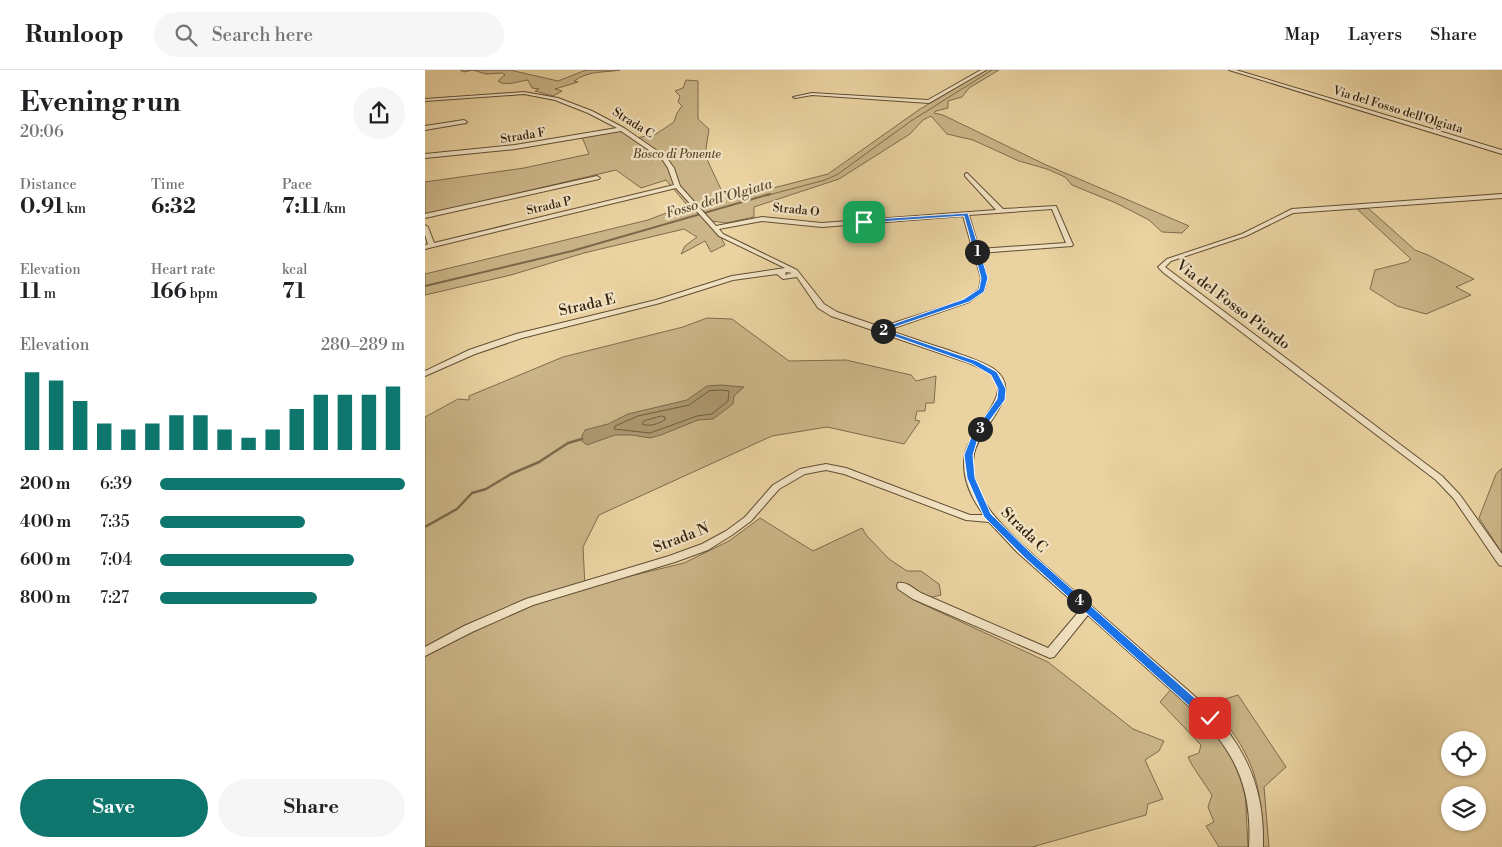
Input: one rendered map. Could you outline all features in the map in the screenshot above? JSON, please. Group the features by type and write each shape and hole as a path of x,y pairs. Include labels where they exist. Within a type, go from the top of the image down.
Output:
{"street":[{"path":"795,97 812,94 929,102 984,70"},
{"name":"Via del Fosso dell'Olgiata","path":"1231,70 1502,152"},
{"name":"Strada C","path":"425,100 500,94 536,95 568,103 622,129 666,161 671,168 677,186 713,228 729,240 806,285"},
{"path":"425,128 464,122"},
{"name":"Strada F","path":"425,156 515,147 622,129"},
{"path":"967,175 1001,211"},
{"path":"425,216 597,178"},
{"name":"Strada P","path":"425,246 677,186"},
{"name":"Via del Fosso Piordo","path":"1502,196 1292,212 1244,236 1169,260 1161,266 1166,272 1439,478 1457,497 1502,562"},
{"name":"Strada O","path":"713,228 766,218 819,225 1054,207 1070,245 977,251"},
{"path":"879,330 935,312 977,295 983,288 985,282 966,214"},
{"path":"425,227 432,245"},
{"path":"784,272 793,276 795,271"},
{"name":"Strada C","path":"784,272 795,271 820,304 829,312 975,362 988,369 998,380 1002,389 1001,400 975,435 969,455 971,478 981,504 990,519 1197,705 1227,739 1243,768 1254,798 1257,821 1256,847"},
{"name":"Strada E","path":"425,374 472,352 504,340 658,302 720,281 784,272"},
{"name":"Strada N","path":"425,652 482,622 530,602 672,559 705,547 748,519 770,492 783,482 810,469 826,467 841,470 969,518 990,519"},
{"path":"902,586 917,596 1050,654 1087,608"}],"green space":[{"path":"473,70 510,70 558,81 586,70 620,70 597,72 580,77 574,81 578,82 555,89 562,91 553,96 535,91 539,89 532,88 528,80 504,84 498,81 505,75 502,73 486,74"},
{"name":"Bosco di Ponente","path":"987,70 999,70 969,88 962,97 948,101 948,108 934,113 943,115 1044,164 1189,226 1182,233 1162,232 1149,220 1116,203 1072,185 1065,177 1047,169 1019,161 973,140 947,134 931,116 923,120 910,134 839,179 754,207 754,217 726,223 712,221 725,245 711,252 705,241 681,254 685,246 697,237 684,229 584,253 511,275 425,295 425,274 648,220 687,205 666,180 641,188 616,170 425,215 425,182 524,168 589,154 582,137 622,129 637,138 656,134 674,122 682,106 678,102 680,96 675,91 683,88 686,80 698,81 698,119 709,129 705,155 726,200 828,174 920,109"},
{"path":"1368,208 1415,250 1474,279 1456,287 1471,295 1426,314 1397,306 1370,289 1375,270 1407,262 1411,259 1357,209"},
{"path":"707,318 732,319 789,361 846,360 911,375 916,381 936,376 934,403 926,403 925,411 917,411 915,420 920,421 904,444 827,427 772,436 599,515 583,547 585,587 684,563 729,541 760,518 813,551 862,528 889,559 907,571 921,571 939,584 941,595 916,601 1048,662 1133,729 1164,741 1159,751 1145,760 1163,799 1148,804 1146,815 1032,847 425,847 425,417 458,399 469,400 469,396 563,357 683,327"},
{"path":"1502,468 1502,553 1479,518 1496,474"},
{"path":"1172,688 1199,713 1228,746 1245,788 1248,847 1219,847 1206,826 1214,822 1208,807 1212,795 1188,757 1199,753 1201,745 1160,702"},
{"path":"1238,695 1286,767 1264,787 1269,847 1261,847 1260,800 1248,758 1229,727 1208,704"}],"water":[{"path":"707,386 744,387 734,396 733,404 713,419 698,420 650,438 615,435 587,445 582,441 585,430 608,424 628,414 687,400"}],"waterway":[{"name":"Fosso dell’Olgiata","path":"765,196 825,180 838,174 911,121 992,70"},
{"name":"Fosso dell’Olgiata","path":"425,286 572,251 770,194"},
{"path":"425,527 457,509 472,493 486,489 511,474 539,462 568,443 582,439"}],"route":[{"path":"864,222 966,214 985,282 982,290 967,301 879,330 975,362 994,374 1002,389 1001,400 975,435 969,455 971,478 987,515 1028,556 1190,698 1210,718"}]}
